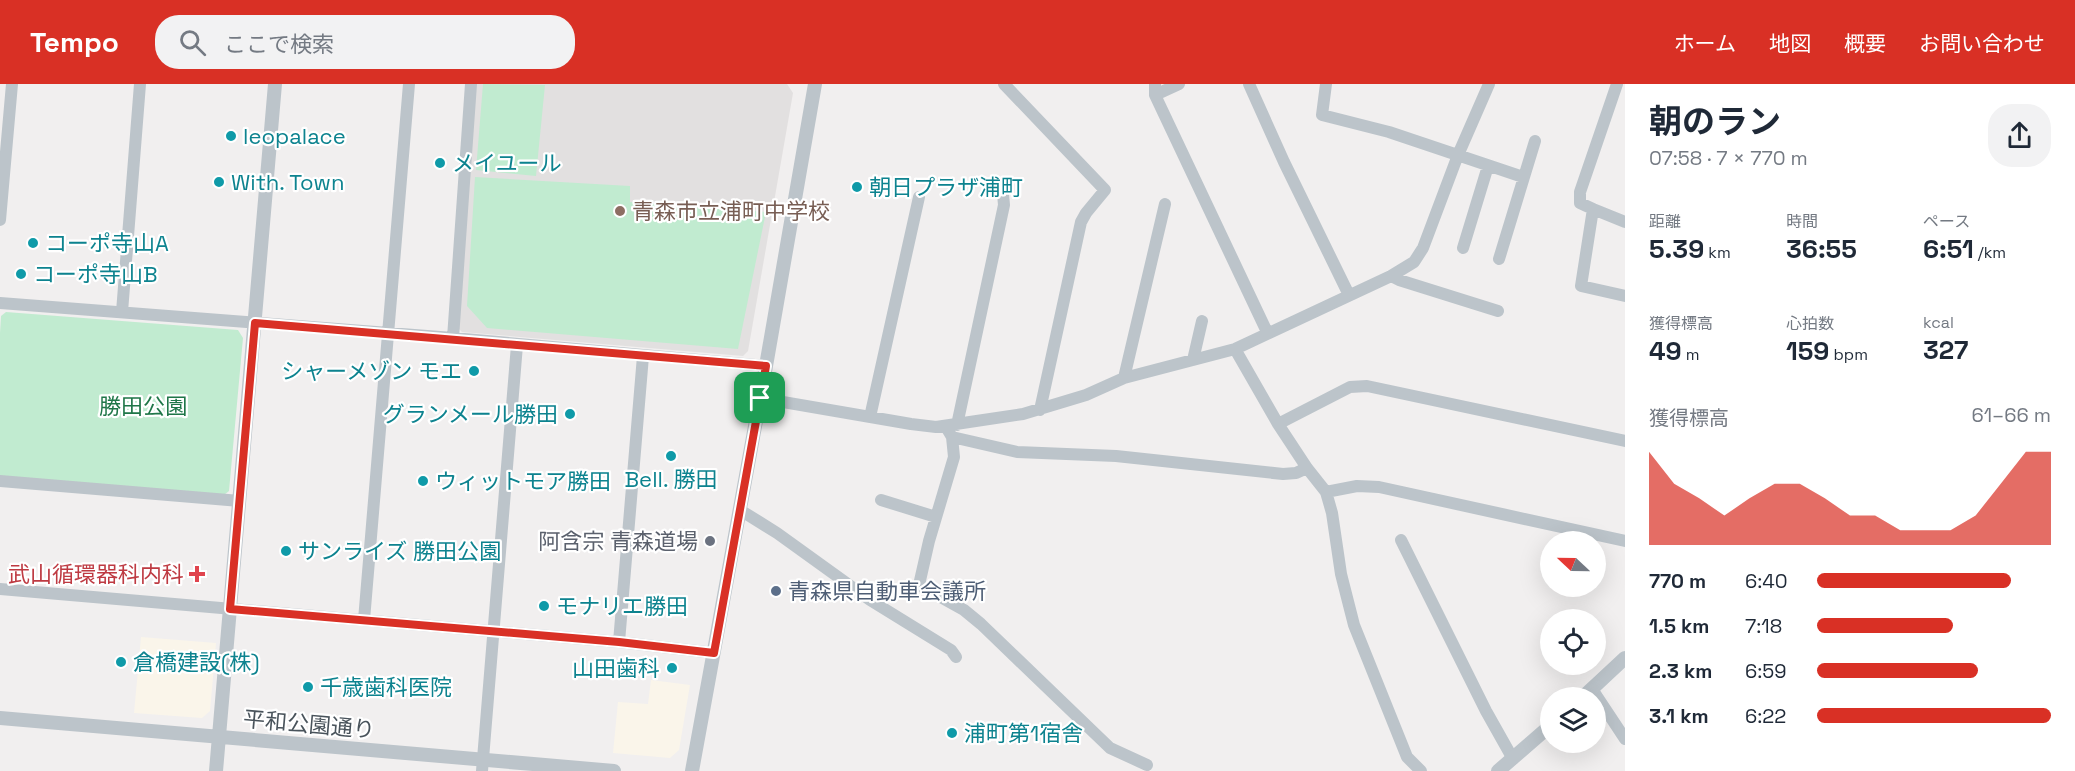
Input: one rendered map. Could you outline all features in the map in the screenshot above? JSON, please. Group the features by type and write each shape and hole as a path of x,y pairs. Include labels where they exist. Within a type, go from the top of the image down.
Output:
{"street":[{"path":"0,220 3,144 12,84"},
{"path":"122,312 140,84"},
{"path":"216,771 275,84"},
{"path":"364,620 409,84"},
{"path":"453,338 471,84"},
{"path":"692,771 815,84"},
{"path":"1004,84 1105,190 1081,222 1040,410"},
{"path":"1179,84 1155,90 1267,333"},
{"path":"1249,84 1284,162 1350,295"},
{"path":"1326,84 1322,115 1389,132 1523,177"},
{"path":"952,429 1040,410 1086,395 1124,378 1234,349 1391,276 1414,262 1423,248 1458,154 1489,84"},
{"path":"1617,84 1580,192 1580,203 1625,222"},
{"path":"1499,259 1535,141"},
{"path":"1463,248 1488,165"},
{"path":"1000,190 1003,194 1004,205 952,429 954,457 919,585 964,610 981,624 1110,748 1147,765"},
{"path":"870,417 920,197"},
{"path":"1124,378 1165,204"},
{"path":"1593,209 1581,286 1625,296"},
{"path":"1391,276 1498,311"},
{"path":"0,303 453,338 766,366"},
{"path":"1193,360 1202,321"},
{"path":"482,766 517,345"},
{"path":"1234,349 1278,424 1326,492 1332,513 1341,574 1359,641 1407,757 1421,771"},
{"path":"619,642 644,356"},
{"path":"1278,424 1350,387 1367,386 1625,441"},
{"path":"760,398 952,429 1017,452 1116,456 1283,474 1296,473 1307,468"},
{"path":"0,481 240,501"},
{"path":"1326,492 1357,486 1379,487 1625,541"},
{"path":"881,500 936,518"},
{"path":"740,510 777,533 870,600 951,650 956,657"},
{"path":"1401,540 1486,711 1513,759"},
{"path":"0,589 619,642 714,653"},
{"path":"1594,687 1625,658"},
{"path":"1606,716 1625,739"},
{"name":"平和公園通り","path":"0,718 219,737 482,766 614,771"},
{"path":"1498,771 1540,735"}],"shaded area":[{"name":"青森市立浦町中学校","path":"476,84 787,84 793,93 748,351 743,356 462,332 459,329"},
{"path":"141,637 216,643 210,711 202,718 134,713"},
{"path":"651,680 690,685 679,750 670,758 613,753 618,702 648,704"}],"green space":[{"path":"483,84 545,85 536,176 476,170"},
{"path":"475,177 630,186 630,202 766,212 738,349 487,328 467,306"},
{"name":"勝田公園","path":"6,312 238,330 243,338 229,491 224,495 0,477 0,333 1,316"}],"place":[{"name":"leopalace","path":"231,136"},
{"name":"メイユール","path":"440,163"},
{"name":"With. Town","path":"219,182"},
{"name":"朝日プラザ浦町","path":"857,187"},
{"name":"青森市立浦町中学校","path":"620,211"},
{"name":"コーポ寺山A","path":"33,243"},
{"name":"コーポ寺山B","path":"21,274"},
{"name":"シャーメゾン モエ","path":"474,371"},
{"name":"グランメール勝田","path":"570,414"},
{"name":"Bell. 勝田","path":"671,456"},
{"name":"ウィットモア勝田","path":"423,481"},
{"name":"阿含宗 青森道場","path":"710,541"},
{"name":"サンライズ 勝田公園","path":"286,551"},
{"name":"武山循環器科内科","path":"197,574"},
{"name":"青森県自動車会議所","path":"776,591"},
{"name":"モナリエ勝田","path":"544,606"},
{"name":"倉橋建設(株)","path":"121,662"},
{"name":"山田歯科","path":"672,668"},
{"name":"千歳歯科医院","path":"308,687"},
{"name":"浦町第1宿舎","path":"952,733"}],"route":[{"path":"255,323 766,366 760,398 714,653 619,642 230,609 255,323"}]}
